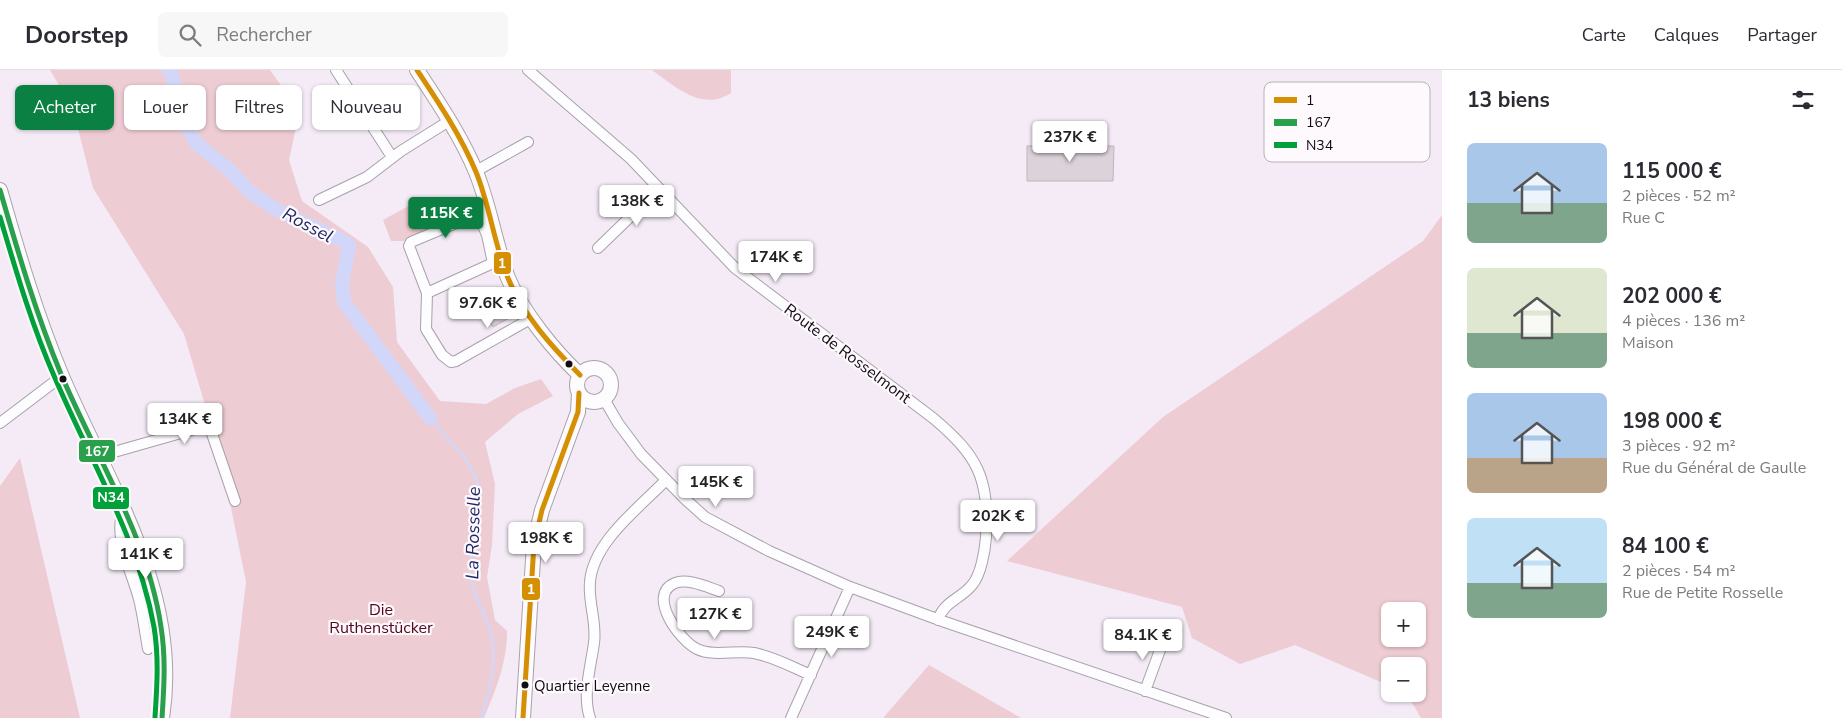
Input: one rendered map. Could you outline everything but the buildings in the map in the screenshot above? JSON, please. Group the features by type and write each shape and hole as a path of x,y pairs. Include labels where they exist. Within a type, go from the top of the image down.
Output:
{"main road":[{"path":"417,70 461,139 476,171 491,234 516,295 564,361 580,375"},
{"path":"0,190 27,282 62,376 124,509 149,574 162,628 165,681 162,718"},
{"path":"523,718 534,544 542,510 578,412 578,381 580,375 591,368 598,369 608,376 611,389 597,401 578,412"},
{"path":"579,393 597,401"}],"street":[{"path":"336,70 392,157"},
{"name":"Route de Rosselmont","path":"528,70 631,159 735,268 932,418 957,438 969,453 981,474 986,494 985,552 973,585 946,605 938,620"},
{"path":"320,200 367,177 392,157 449,121"},
{"path":"476,171 528,142"},
{"path":"598,248 658,189"},
{"path":"427,293 493,263 491,234 478,214 411,242 409,246 427,293 426,329 442,355 451,362 460,360 532,318"},
{"path":"0,423 62,376"},
{"path":"597,401 666,480 705,517 769,551 850,587 987,638 1226,718"},
{"path":"100,456 209,425 235,501"},
{"path":"590,718 587,703 595,622 590,597 592,568 598,553 624,522 666,480"},
{"path":"124,509 120,518 121,538 139,599 148,649"},
{"path":"719,591 685,582 676,582 667,588 663,596 665,610 686,641 705,652 740,652 768,657 811,675"},
{"path":"791,718 850,587"},
{"path":"1145,691 1164,639"}],"green space":[{"name":"Die Ruthenstücker","path":"50,70 270,70 281,85 216,85 216,130 295,130 289,160 302,201 368,247 393,287 397,342 440,401 486,404 515,388 541,379 553,396 518,414 485,442 495,484 492,545 487,577 495,620 507,631 507,643 497,686 484,718 230,718 246,582 222,463 184,334 93,188 78,130 114,130 114,85 59,85"},
{"path":"652,70 731,70 731,93 710,100 700,99 680,90"},
{"path":"425,197 433,217 431,230 410,241 391,241 383,220"},
{"path":"1442,215 1442,718 1421,718 1412,702 1426,702 1426,657 1381,657 1381,682 1295,645 1240,664 1192,638 1182,607 1007,561 1163,417 1423,241"},
{"path":"20,458 80,718 0,718 0,486"},
{"path":"929,665 1021,718 883,718"}],"waterway":[{"name":"Rossel","path":"168,70 172,75 182,117 196,143 229,170 249,191 275,209 343,241 349,246 342,284 344,302 430,418"},
{"name":"La Rosselle","path":"430,418 468,463 476,479 478,490 478,513 470,570 473,588 490,630 494,659 487,699 481,718"}],"transit line":[{"name":"1","path":"417,70 457,133 476,172 503,265 514,292 539,330 580,375"},
{"name":"167","path":"0,190 43,329 61,374 133,529 145,561 163,639 162,718"},
{"name":"N34","path":"0,217 39,338 69,409 112,500 137,562 147,594 157,650 155,717"},
{"name":"1","path":"523,718 534,544 542,510 578,412 579,393"}],"place":[{"name":"Quartier Leyenne","path":"525,685"}]}
